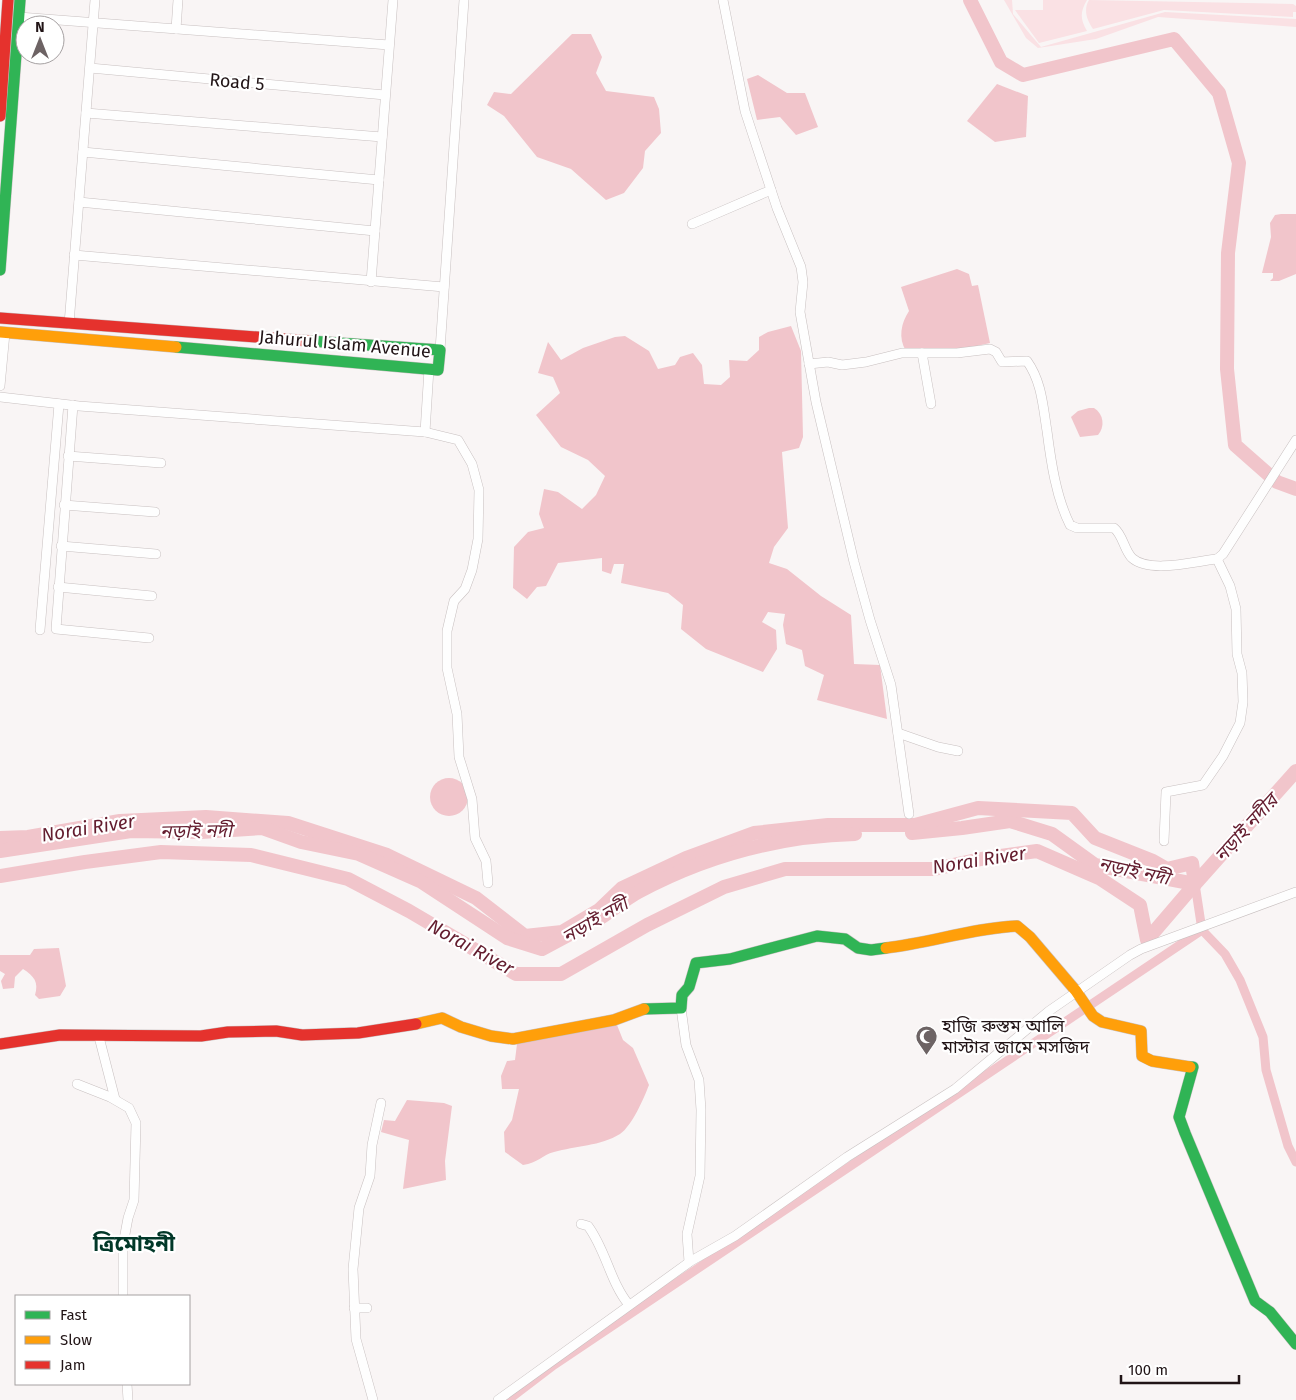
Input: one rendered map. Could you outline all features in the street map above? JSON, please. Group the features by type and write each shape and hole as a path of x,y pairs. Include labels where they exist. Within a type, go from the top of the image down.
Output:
{"street":[{"path":"0,116 8,0"},
{"path":"19,15 20,0"},
{"path":"69,324 95,0"},
{"path":"176,29 178,0"},
{"path":"371,282 393,0"},
{"path":"440,350 464,0"},
{"path":"723,0 745,111 771,190 801,267 803,282 800,312 809,364 835,486 847,523 870,620 891,686 908,814"},
{"path":"65,20 389,45"},
{"path":"0,270 15,65"},
{"name":"Road 5","path":"90,68 385,95"},
{"path":"86,112 382,137"},
{"path":"83,152 379,180"},
{"path":"692,224 771,190"},
{"path":"79,202 375,231"},
{"path":"74,255 444,287"},
{"name":"Jahurul Islam Avenue","path":"0,318 440,350 438,370 2,333"},
{"path":"0,386 2,333"},
{"path":"809,364 828,362 842,365 866,362 902,353 957,353 990,348 996,352 1002,362 1027,361 1036,377 1042,398 1054,476 1070,525 1077,528 1114,528 1132,558 1157,566 1220,556 1296,440"},
{"path":"922,353 931,404"},
{"path":"425,432 429,369"},
{"path":"0,397 59,404 425,432 458,440 472,464 479,490 478,540 472,570 464,589 454,601 447,631 447,668 457,714 459,757 462,774 472,799 475,838 486,860 488,883"},
{"path":"40,630 59,404"},
{"path":"73,405 58,587 57,631 149,638"},
{"path":"68,456 161,464"},
{"path":"64,504 155,512"},
{"path":"61,546 156,554"},
{"path":"1164,841 1166,792 1203,785 1223,756 1242,714 1244,689 1237,654 1236,608 1220,556"},
{"path":"58,587 152,596"},
{"path":"898,734 938,747 958,751"},
{"path":"498,1400 689,1262 735,1236 848,1156 955,1090 1048,1011 1140,949 1296,892"},
{"path":"689,1262 688,1234 700,1176 702,1110 699,1080 686,1045 681,1008 682,995 689,987 696,963 730,959 817,936 845,940 858,948 872,950 916,944 999,927 1017,926 1030,937 1076,991 1093,1016 1102,1022 1141,1031 1142,1056 1152,1061 1193,1067 1179,1117 1255,1301 1270,1312 1296,1344"},
{"path":"0,1044 60,1035 100,1037 202,1036 228,1032 276,1031 302,1035 358,1033 393,1029 442,1018 468,1030 513,1039 563,1028 614,1020 641,1009 681,1008"},
{"path":"100,1037 115,1099"},
{"path":"76,1084 115,1099 129,1108 136,1123 134,1200 128,1218 123,1246 123,1295"},
{"path":"373,1400 358,1352 353,1269 356,1224 361,1197 370,1176 372,1145 381,1103"},
{"path":"580,1224 588,1226 595,1235 614,1279 629,1305"},
{"path":"354,1308 367,1308"},
{"path":"127,1385 128,1400"}],"shaded area":[{"path":"1004,0 1012,0 1013,14 1041,47 1165,12 1296,19 1296,27 1158,17 1096,39 1038,48 1026,38"},
{"path":"1043,0 1087,0 1082,15 1087,31 1039,43 1015,10 1043,10"},
{"path":"1089,0 1293,4 1296,6 1296,12 1293,12 1293,17 1164,10 1093,29 1086,15 1086,7"},
{"path":"572,34 591,34 602,57 596,73 606,91 654,97 659,109 661,133 645,151 643,168 624,193 606,200 571,169 537,157 504,116 487,105 494,92 511,94"},
{"path":"758,75 787,93 805,93 818,127 796,135 780,117 757,120 747,79"},
{"path":"997,84 1028,96 1026,137 995,142 967,121"},
{"path":"1296,214 1296,274 1279,281 1270,281 1273,278 1273,273 1262,273 1271,237 1270,223 1275,215"},
{"path":"957,269 969,274 972,286 978,285 990,343 950,352 929,348 906,351 901,331 909,311 901,287"},
{"path":"791,326 801,351 803,437 799,448 782,452 788,528 774,547 769,563 787,569 821,596 851,615 854,664 880,665 887,719 817,700 824,675 805,666 802,650 786,644 783,625 785,614 768,612 762,622 776,630 777,649 763,672 706,649 681,629 683,605 668,593 621,583 624,564 614,564 611,574 602,571 602,558 558,563 546,586 537,587 527,599 513,588 514,547 528,532 544,528 539,514 544,489 558,492 582,509 596,495 605,476 588,460 561,447 536,415 560,393 553,377 538,373 548,342 561,360 583,348 615,337 625,336 649,351 658,369 675,365 680,357 693,353 702,365 704,384 721,385 730,377 729,360 747,361 759,350 759,337 768,332"},
{"path":"1094,408 1102,417 1102,428 1098,435 1080,437 1071,417 1078,411"},
{"path":"449,778 463,783 468,797 463,811 449,816 435,811 430,797 435,783"},
{"path":"59,948 66,986 60,996 39,999 35,995 35,980 23,969 15,977 14,988 3,989 1,981 5,974 0,971 0,955 30,955 34,949"},
{"path":"617,1025 623,1040 633,1048 649,1085 629,1125 613,1138 554,1152 532,1163 523,1165 505,1152 504,1132 512,1120 519,1089 502,1089 501,1076 507,1061 515,1060 517,1044"},
{"path":"407,1100 444,1103 452,1106 445,1161 446,1180 403,1189 409,1140 381,1132 384,1120 395,1121"}],"waterway":[{"path":"970,0 1001,62 1023,75 1174,39 1219,93 1239,163 1228,253 1227,369 1235,445 1277,482 1296,489"},
{"name":"নড়াই নদী","path":"912,833 1010,821 1052,834 1095,865 1195,884 1296,771"},
{"name":"Norai River","path":"0,838 28,837 120,821 206,817 288,823 387,855 476,898 525,936 562,932 599,910 622,888 686,858 754,833 828,825 915,825 978,808 1072,813 1095,838 1153,861 1167,869 1192,863 1195,884 1147,940 1140,905 1099,878 1037,851 986,858 934,869 785,869 724,887 647,925 561,974 516,974 409,911 348,879 251,855 161,852 0,876"},
{"name":"নড়াই নদী","path":"0,851 131,831 201,832 262,828 301,842 359,854 420,881 507,938 542,949 570,934"},
{"name":"নড়াই নদী","path":"600,918 638,892 664,879 717,858 771,843 855,834"},
{"path":"1195,884 1202,930 1225,954 1240,980 1263,1037 1266,1070 1288,1146 1296,1162"},
{"path":"508,1400 554,1365 1202,930"}],"traffic: fast":[{"path":"0,270 20,0"},
{"path":"176,347 438,370 440,350 310,341"},
{"path":"644,1009 681,1008 682,995 689,987 696,963 730,959 817,936 845,939 858,948 871,950 886,948"},
{"path":"1190,1067 1193,1067 1179,1117 1185,1133 1255,1301 1270,1312 1296,1344"}],"traffic: slow":[{"path":"0,332 176,347"},
{"path":"886,948 1001,927 1017,926 1030,937 1076,991 1093,1016 1102,1022 1141,1031 1142,1056 1152,1061 1190,1067"},
{"path":"416,1024 442,1018 461,1027 491,1036 513,1039 614,1020 644,1009"}],"traffic: jam":[{"path":"0,116 8,0"},
{"path":"0,318 310,341"},
{"path":"0,1044 60,1035 201,1036 228,1032 276,1031 302,1035 358,1033 416,1024"}],"place":[{"name":"হাজি রুস্তম আলি মাস্টার জামে মসজিদ","path":"926,1055"}],"district":[{"name":"ত্রিমোহনী","path":"134,1243"}],"water label":[{"name":"নড়াই নদীর","path":"1246,828"}]}
